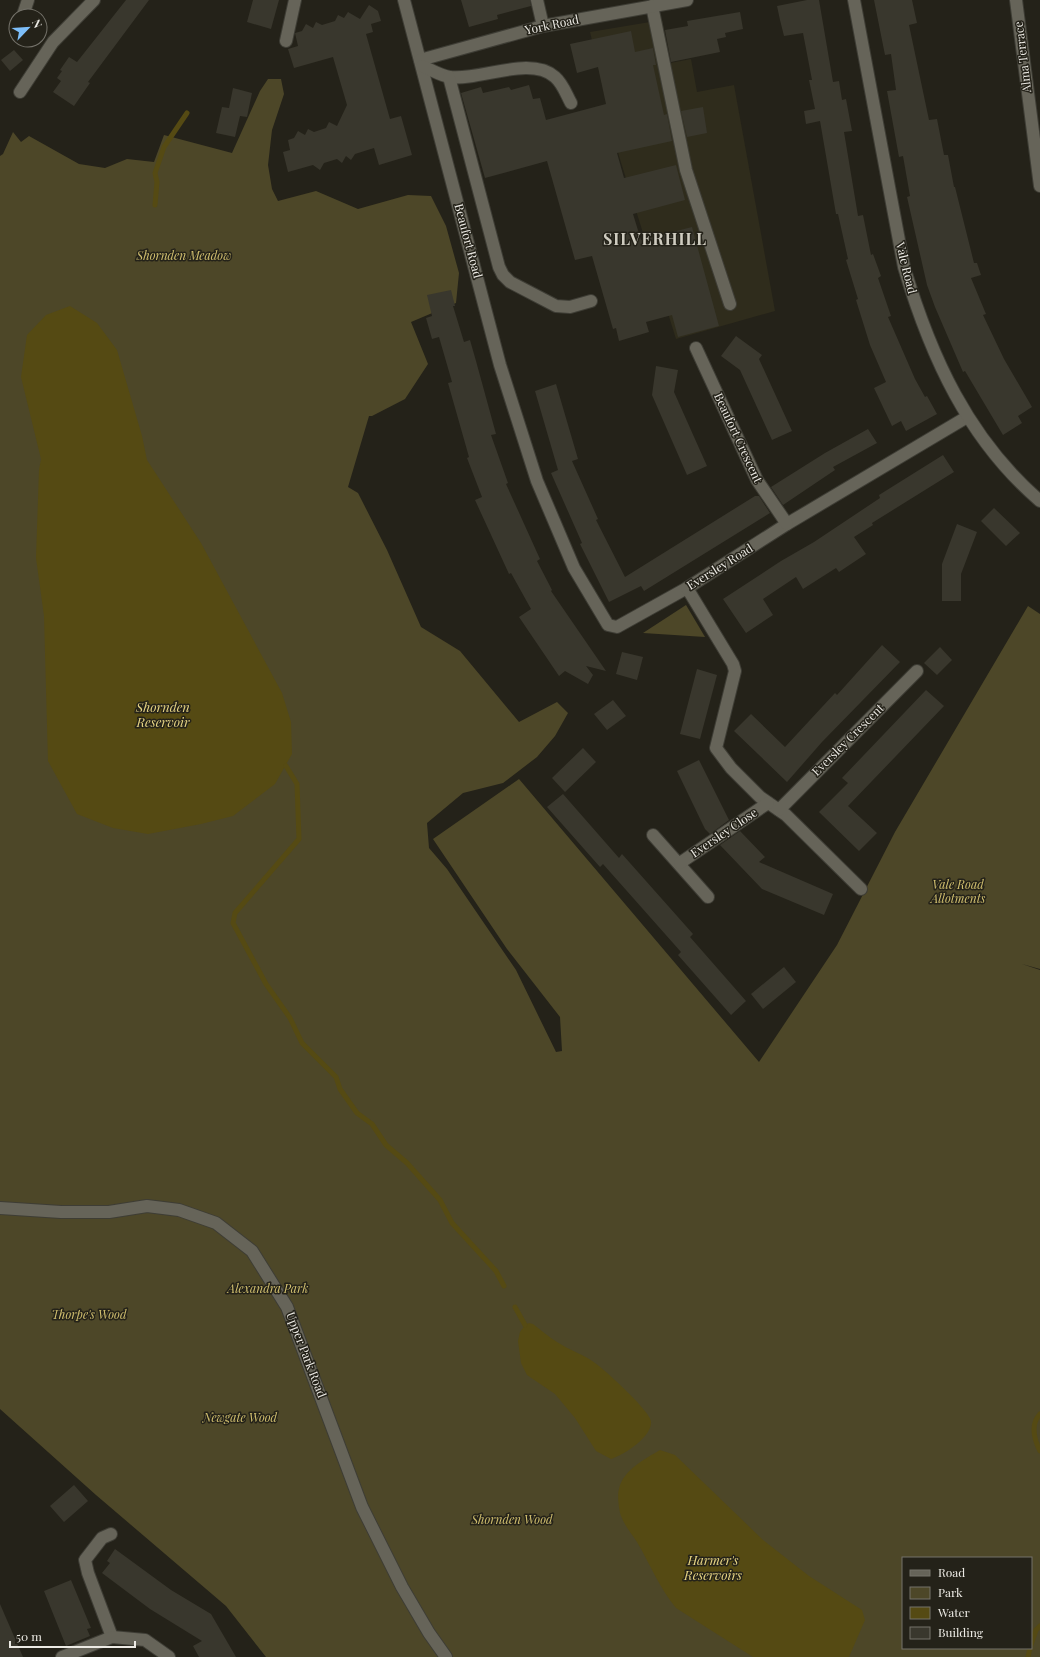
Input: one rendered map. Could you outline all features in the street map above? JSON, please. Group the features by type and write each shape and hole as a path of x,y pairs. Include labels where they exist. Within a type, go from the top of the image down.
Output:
{"street":[{"path":"20,92 53,42 94,0"},
{"path":"286,42 295,0"},
{"name":"Beaufort Road","path":"404,0 500,365 537,481"},
{"path":"537,0 543,26"},
{"name":"York Road","path":"421,63 543,26 687,0"},
{"name":"Vale Road","path":"854,0 904,267 915,304 930,342 967,417 1006,468 1040,501"},
{"name":"Alma Terrace","path":"1016,0 1040,186"},
{"path":"652,6 686,170 730,304"},
{"path":"421,63 449,77 470,77 523,68 538,70 554,76 563,86 571,103"},
{"path":"449,77 499,267 503,275 510,282 556,306 570,307 591,301"},
{"name":"Beaufort Crescent","path":"696,348 757,480 787,524"},
{"name":"Eversley Road","path":"537,481 574,568 608,625 617,627 686,588 787,524 967,417"},
{"path":"686,588 736,671 716,748 731,768 768,803 779,810 861,889"},
{"name":"Eversley Crescent","path":"779,810 917,671"},
{"name":"Eversley Close","path":"680,864 768,803"},
{"name":"Eversley Close","path":"653,835 708,897"},
{"name":"Upper Park Road","path":"0,1208 61,1212 109,1212 147,1206 179,1210 216,1222 252,1251 287,1308 362,1506 402,1587 429,1633 446,1657"},
{"path":"111,1534 102,1538 85,1560 88,1573 112,1637"},
{"path":"62,1657 112,1637 145,1640 169,1657"}],"shaded area":[{"path":"662,20 670,63 691,59 697,92 734,85 775,311 676,339 619,156 590,32"}],"green space":[{"name":"Alexandra Park","path":"268,79 281,79 284,94 272,130 268,165 272,189 278,201 316,191 358,209 408,195 431,196 446,226 459,273 456,303 411,322 428,364 405,399 372,416 369,416 348,487 358,493 387,550 421,627 460,651 519,722 557,702 568,713 555,736 537,757 503,783 463,793 427,823 429,848 447,869 516,970 556,1052 562,1051 560,1017 507,949 433,839 519,779 759,1062 837,945 895,832 1028,606 1040,614 1040,969 1022,964 1040,970 1040,1657 266,1657 226,1606 96,1495 0,1409 0,156 3,154 13,132 21,142 29,136 79,164 105,168 127,159 154,162 164,135 232,153 260,91"},
{"path":"686,605 705,637 643,633"}],"water":[{"name":"Shornden Reservoir","path":"70,306 97,323 117,350 142,436 147,460 201,543 282,693 291,722 292,754 275,784 233,816 148,834 113,828 77,814 48,761 44,616 36,558 39,470 41,459 21,377 27,335 46,315"},
{"path":"529,1323 533,1324 562,1345 595,1363 635,1400 649,1416 651,1421 650,1427 643,1439 630,1449 611,1459 596,1451 575,1418 555,1394 527,1375 521,1363 518,1341 520,1332 525,1325"},
{"name":"Harmer's Reservoirs","path":"660,1450 675,1455 763,1540 809,1576 862,1610 865,1620 849,1657 753,1657 676,1608 665,1593 637,1542 624,1523 618,1502 619,1489 625,1476 635,1466"}],"building":[{"path":"126,0 149,0 88,82 90,83 74,106 53,92 61,81 57,78 62,71 60,70 69,57 77,62"},
{"path":"253,0 279,0 271,29 247,22"},
{"path":"461,0 530,0 531,6 497,15 498,19 469,27"},
{"path":"807,0 819,0 833,82 839,81 842,100 846,99 852,131 844,132 858,216 863,215 871,255 873,254 881,276 878,278 891,316 888,317 915,379 937,414 906,431 901,421 892,426 874,388 886,382 870,345 856,300 858,299 846,260 848,259 838,214 836,214 820,121 806,124 804,111 815,109 809,80 812,80 803,33 784,36 780,20 777,6"},
{"path":"874,0 912,0 917,23 909,25 929,120 937,119 944,155 948,155 954,187 974,263 977,263 981,275 971,278 986,314 983,315 1004,359 1032,407 1018,416 1022,423 1003,435 965,371 963,372 927,285 907,197 910,196 903,156 899,157 887,91 896,90 891,54 885,55"},
{"path":"369,5 378,11 381,21 371,24 373,32 366,34 390,119 401,116 412,155 379,165 374,148 355,154 351,160 346,156 342,163 337,159 324,163 320,170 313,165 288,172 283,152 290,150 288,140 294,138 298,131 305,135 308,129 314,132 326,128 329,122 337,126 347,105 333,57 294,68 288,49 298,46 295,33 302,31 306,24 313,28 316,22 322,25 335,21 338,15 344,18 348,12 360,19"},
{"path":"740,12 743,29 725,33 726,37 717,39 720,52 671,62 665,30 688,26 687,21"},
{"path":"631,31 635,52 653,48 656,65 653,65 664,115 667,114 672,141 617,153 624,178 676,165 685,200 633,214 641,240 692,227 719,326 678,337 672,315 646,322 649,332 619,341 616,328 613,329 592,256 575,260 547,161 485,178 461,93 481,87 483,93 509,87 511,90 529,85 533,99 540,98 546,120 606,104 598,67 577,73 570,44"},
{"path":"14,50 23,60 10,71 1,60"},
{"path":"233,88 252,93 247,117 240,116 235,137 216,133 222,107 229,108"},
{"path":"703,107 707,133 687,137 681,111"},
{"path":"451,290 455,306 453,306 464,342 470,340 476,361 496,434 491,435 508,483 506,484 540,559 537,561 552,590 551,591 606,671 586,666 593,675 588,684 565,671 559,676 519,617 531,609 511,573 509,574 475,500 482,497 467,458 469,457 448,383 452,382 439,337 432,339 426,318 432,316 427,295"},
{"path":"736,336 762,355 759,359 792,431 772,440 740,370 721,356"},
{"path":"656,366 678,370 674,392 707,466 687,475 652,395"},
{"path":"556,384 578,459 572,461 598,519 596,520 625,577 755,496 759,496 770,513 644,591 641,586 609,602 580,544 582,543 551,473 558,470 535,391"},
{"path":"868,429 877,443 833,467 835,470 783,505 771,487 825,453"},
{"path":"943,455 954,472 872,523 873,525 854,537 866,554 839,572 836,568 803,589 796,577 763,599 773,615 746,633 723,599 781,561 814,542 880,498 879,495"},
{"path":"994,508 1020,533 1006,546 981,521"},
{"path":"957,524 977,532 961,574 961,601 942,601 942,564"},
{"path":"882,645 900,662 822,742 787,782 734,731 751,714 785,747 835,693 837,695"},
{"path":"940,647 952,660 937,675 924,663"},
{"path":"622,652 643,657 637,680 616,674"},
{"path":"697,669 717,675 700,739 680,734"},
{"path":"926,690 944,706 848,806 877,833 859,851 819,812 848,783 842,778"},
{"path":"613,700 626,716 607,730 594,714"},
{"path":"583,748 596,762 565,792 552,778"},
{"path":"699,760 729,820 710,834 705,829 677,771"},
{"path":"563,794 619,858 622,854 693,934 690,937 746,1001 731,1015 678,955 681,952 603,864 600,867 547,807"},
{"path":"740,831 765,857 759,862 833,894 824,915 762,889 720,845"},
{"path":"784,967 796,982 763,1009 751,994"},
{"path":"74,1485 88,1501 64,1522 50,1506"},
{"path":"115,1549 171,1590 211,1614 236,1657 199,1657 193,1646 202,1641 150,1609 102,1573 110,1563 107,1561"},
{"path":"71,1580 91,1628 87,1629 90,1636 66,1646 44,1591"},
{"path":"0,1604 23,1657 0,1657"}],"waterway":[{"path":"155,205 157,182 155,173 164,147 187,113"},
{"path":"286,766 297,784 299,839 235,913 233,923 266,984 290,1018 302,1043 336,1077 340,1089 357,1113 372,1124 386,1145 407,1163 440,1200 452,1223 496,1271 504,1286"},
{"path":"515,1307 525,1325"},
{"path":"1040,1414 1034,1427 1036,1442 1040,1451"},
{"path":"1032,1642 1036,1630 1040,1626"},
{"path":"1028,1657 1030,1649"}],"district":[{"name":"SILVERHILL","path":"655,239"}],"park label":[{"name":"Shornden Meadow","path":"184,256"},
{"name":"Vale Road Allotments","path":"958,892"},
{"name":"Thorpe's Wood","path":"89,1315"},
{"name":"Newgate Wood","path":"240,1418"},
{"name":"Shornden Wood","path":"512,1520"}]}
